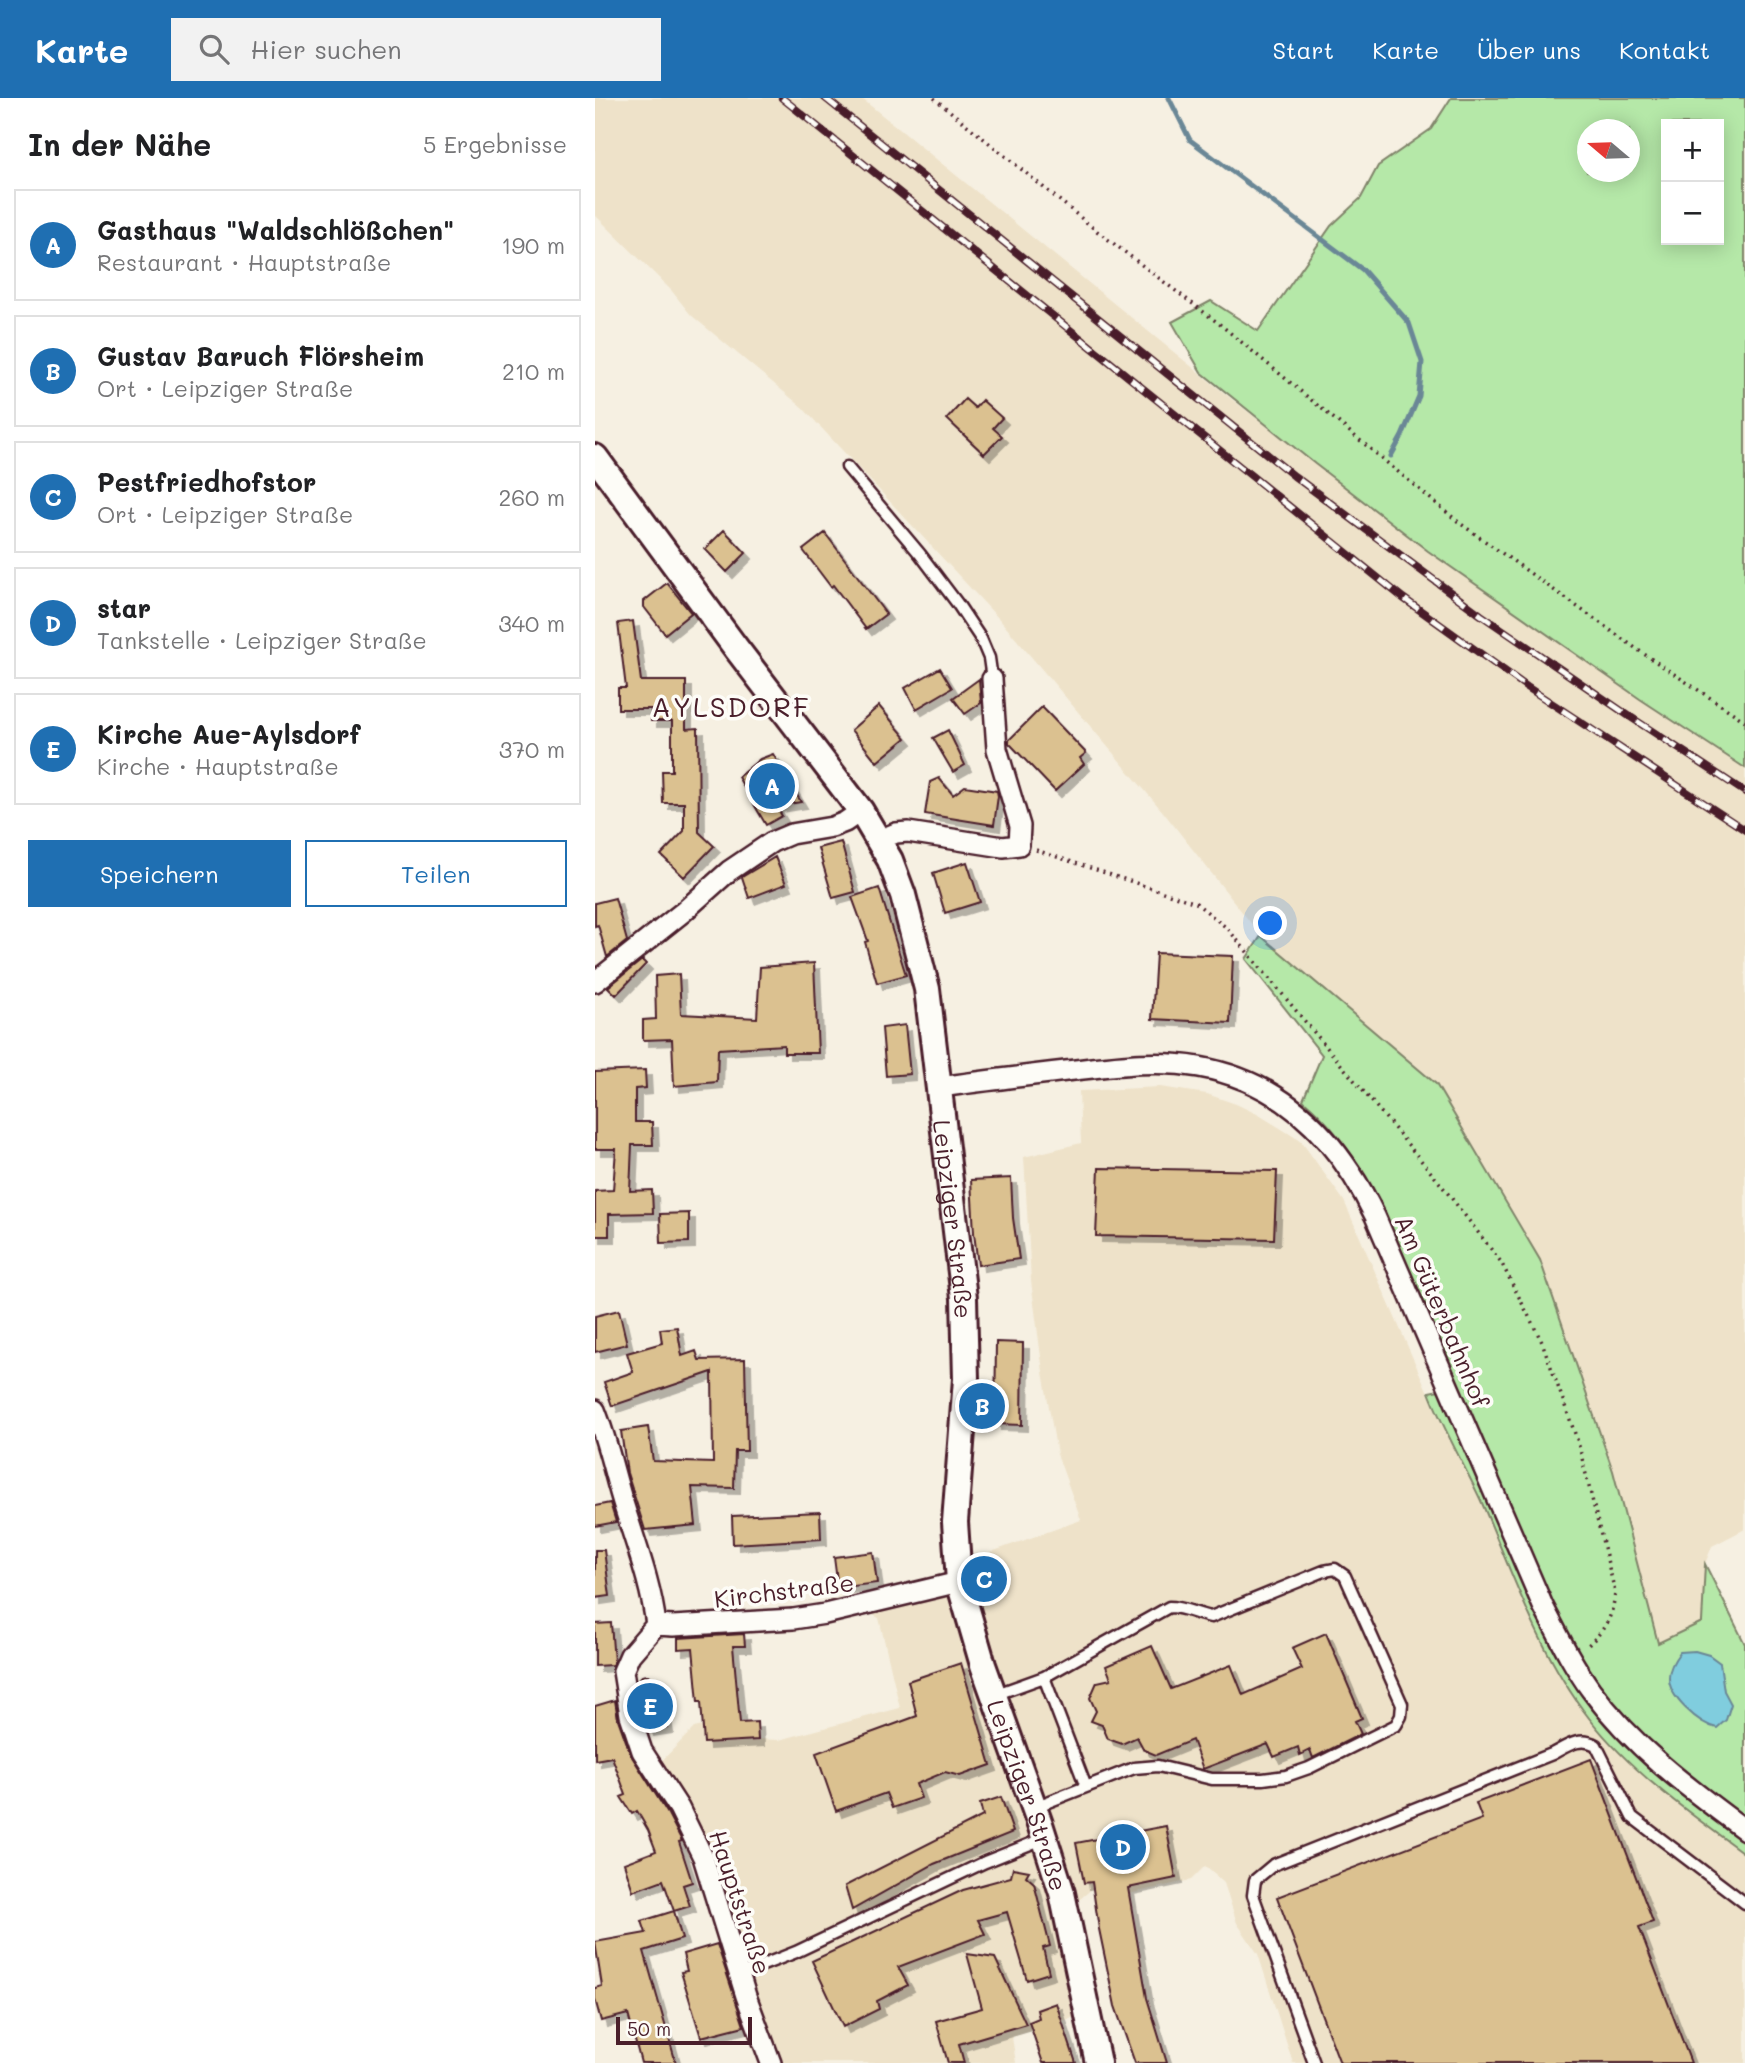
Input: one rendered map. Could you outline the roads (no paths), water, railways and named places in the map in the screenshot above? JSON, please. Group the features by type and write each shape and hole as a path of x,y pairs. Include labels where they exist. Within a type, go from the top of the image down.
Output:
{"street":[{"name":"Leipziger Straße","path":"595,457 860,811 879,840 897,879 922,964 939,1087 965,1324 966,1379 955,1522 959,1582 968,1619 1045,1838 1068,1916 1098,2063"},
{"path":"879,840 896,833 908,832 1003,848 1019,845 1020,826 997,749 992,678"},
{"path":"595,982 683,912 729,871 772,842 791,834 832,827 845,822 860,811"},
{"name":"Am Güterbahnhof","path":"939,1087 1103,1067 1180,1065 1215,1070 1249,1083 1283,1101 1311,1123 1344,1160 1370,1205 1543,1606 1571,1659 1591,1689 1630,1736 1681,1782 1745,1830"},
{"path":"595,1410 608,1442 625,1511 644,1565 656,1625"},
{"name":"Kirchstraße","path":"656,1625 793,1619 959,1582"},
{"name":"Hauptstraße","path":"656,1625 625,1663 625,1693 642,1751 680,1808 703,1857 771,2063"}],"lane":[{"path":"846,467 920,554 963,612 981,639 989,658 992,678"},
{"path":"993,1695 1044,1677 1168,1607 1182,1607 1197,1615 1211,1617 1324,1571 1335,1569 1345,1576 1402,1704 1401,1716 1396,1725 1309,1768 1286,1776 1212,1779 1159,1766 1134,1768 1034,1807"},
{"path":"1044,1677 1086,1787"},
{"path":"1314,2063 1253,1895 1255,1880 1273,1865 1552,1754 1575,1742 1587,1740 1596,1745 1632,1817 1745,1903"},
{"path":"740,1974 796,1952 985,1862 1045,1838"}],"water":[{"path":"1695,1651 1709,1655 1720,1663 1724,1691 1731,1704 1726,1720 1717,1728 1702,1721 1686,1708 1670,1685 1670,1670 1680,1652"}],"waterway":[{"path":"1169,98 1190,140 1363,270 1409,323 1422,362 1419,396 1391,456"}],"railway":[{"path":"782,98 1403,598 1527,687 1745,830"},
{"path":"825,98 1294,476 1481,615 1745,792"}],"place":[{"name":"Gasthaus \"Waldschlößchen\"","path":"772,786"},
{"name":"Gustav Baruch Flörsheim","path":"982,1406"},
{"name":"Pestfriedhofstor","path":"984,1579"},
{"name":"Kirche Aue-Aylsdorf","path":"650,1706"},
{"name":"star","path":"1123,1847"}],"district":[{"name":"AYLSDORF","path":"731,706"}]}
